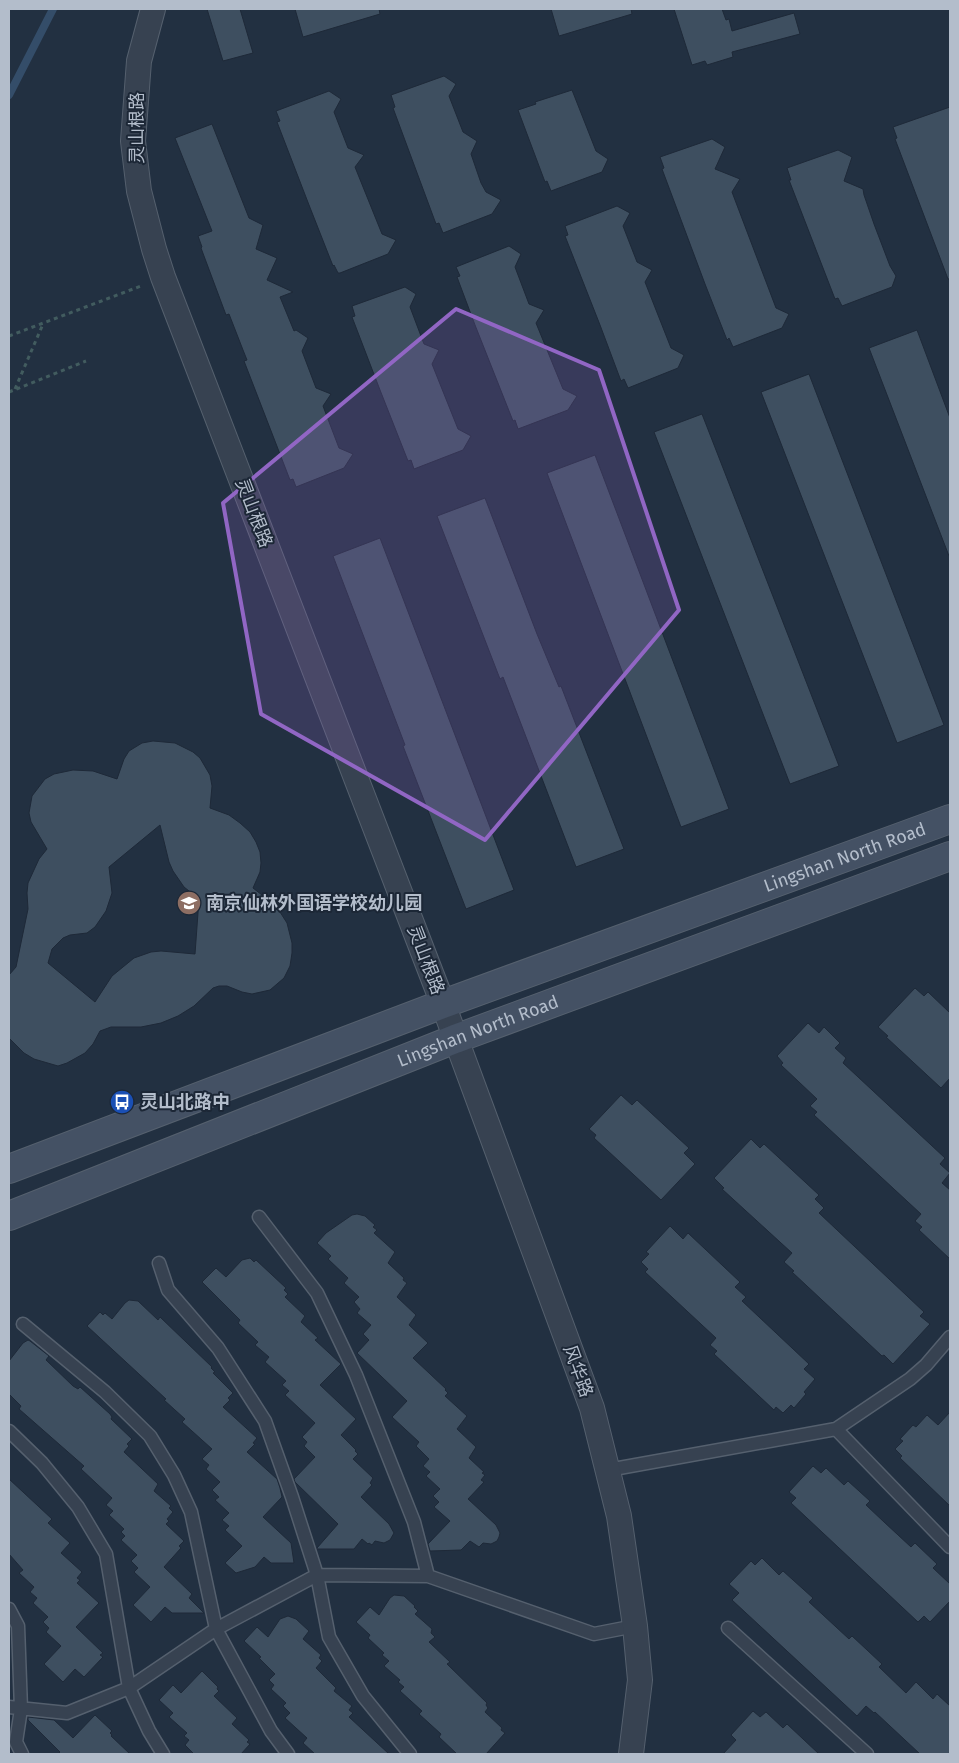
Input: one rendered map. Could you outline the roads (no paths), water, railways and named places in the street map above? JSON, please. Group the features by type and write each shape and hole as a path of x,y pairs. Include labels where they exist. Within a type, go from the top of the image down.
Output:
{"main road":[{"name":"Lingshan North Road","path":"9,1169 443,1004 950,819"},
{"name":"Lingshan North Road","path":"9,1216 455,1038 950,856"}],"street":[{"name":"灵山根路","path":"153,9 139,61 133,141 139,191 154,249 163,277 443,1004"},
{"name":"风华路","path":"443,1004 592,1408 608,1470 619,1516 635,1626 640,1680 631,1754"}],"lane":[{"path":"259,1217 317,1294 356,1375 414,1522 428,1576"},
{"path":"159,1263 168,1290 218,1348 265,1421 317,1575 329,1637 363,1696 410,1754"},
{"path":"23,1324 105,1392 150,1436 174,1475 190,1512 216,1629 271,1731 288,1754"},
{"path":"608,1470 836,1429 910,1378 935,1355 950,1337"},
{"path":"836,1429 950,1547"},
{"path":"9,1431 42,1463 78,1508 106,1554 129,1688 163,1754"},
{"path":"15,1708 67,1713 129,1688 216,1629 317,1575 428,1576 594,1634 635,1626"},
{"path":"9,1609 18,1626 15,1708 16,1742 22,1754"},
{"path":"728,1628 867,1754"}],"waterway":[{"path":"9,95 53,9"}],"place":[{"name":"南京仙林外国语学校幼儿园","path":"189,903"},
{"name":"灵山北路中","path":"122,1102"}]}
